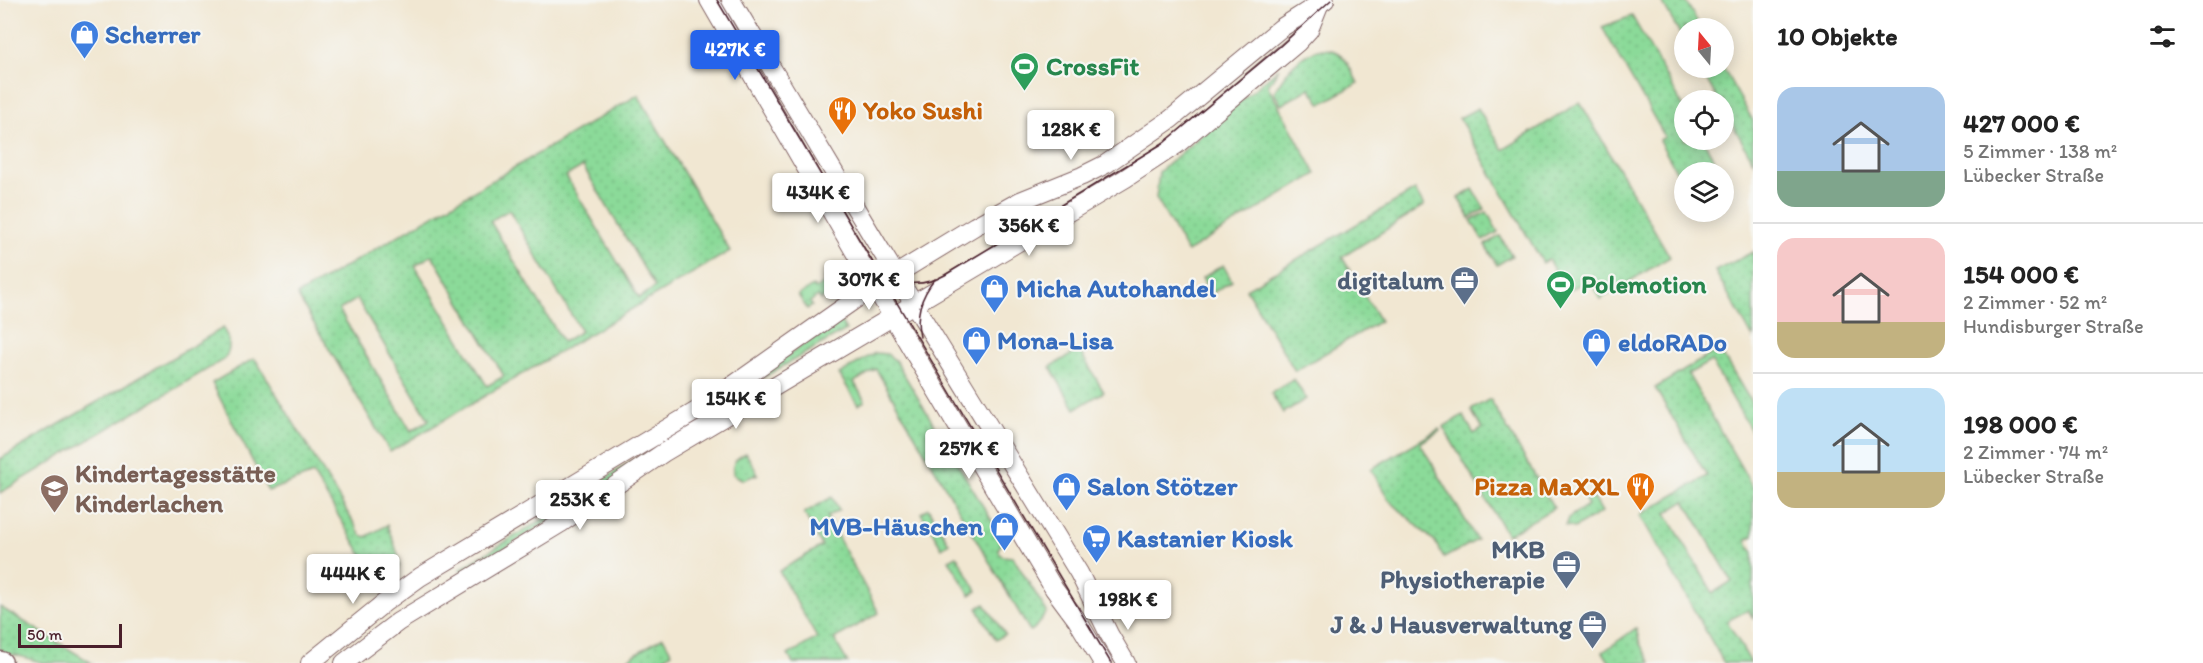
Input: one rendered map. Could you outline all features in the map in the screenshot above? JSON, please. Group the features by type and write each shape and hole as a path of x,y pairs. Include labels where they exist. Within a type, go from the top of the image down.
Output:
{"main road":[{"path":"709,0 903,311 1054,589 1077,620 1103,663"},
{"path":"731,0 885,281 1078,573 1126,663"},
{"path":"310,663 420,577 698,410 885,281 1006,207 1082,176 1116,158 1171,119 1281,28 1322,3"},
{"path":"344,663 398,622 561,523 663,453 1126,178 1176,145 1298,42 1309,30 1322,3"}],"green space":[{"path":"1685,0 1695,18 1674,18 1674,23 1662,2"},
{"path":"1632,16 1674,90 1674,150 1709,150 1716,162 1674,162 1674,167 1659,140 1665,137 1602,27"},
{"path":"1322,49 1330,49 1341,55 1358,83 1321,104 1310,88 1281,105 1274,92 1283,78 1300,59"},
{"path":"1279,68 1268,86 1316,174 1187,252 1156,198 1159,172"},
{"path":"1706,78 1729,78 1753,121 1753,161 1734,127 1734,90 1712,90"},
{"path":"638,95 730,251 390,452 297,295","holes":["583,166 655,287 639,298 566,176","509,210 581,331 563,342 490,221","432,255 504,376 487,386 415,266","357,299 429,420 411,431 339,310"]},
{"path":"1580,102 1670,257 1600,299 1589,279 1566,292 1548,259 1543,263 1459,118 1478,108 1503,150"},
{"path":"1473,189 1485,209 1470,218 1458,198"},
{"path":"1415,190 1424,206 1342,257 1380,321 1295,371 1246,289"},
{"path":"1487,212 1498,232 1483,241 1471,220"},
{"path":"1500,236 1512,256 1497,265 1485,245"},
{"path":"1753,252 1753,338 1715,271"},
{"path":"1223,265 1232,281 1211,294 1202,278"},
{"path":"838,270 842,273 841,285 821,300 818,296 810,302 812,306 807,309 798,295 813,286 815,289 825,283 823,279"},
{"path":"840,320 846,330 764,377 736,400 566,511 463,574 460,569 563,507"},
{"path":"223,328 229,344 228,352 223,360 0,493 0,459"},
{"path":"1719,349 1753,405 1753,434 1711,361 1688,374 1753,488 1753,536 1746,540 1753,553 1753,618 1748,610 1727,621 1751,663 1724,663 1640,515 1707,476 1655,388","holes":["1685,501 1732,581 1713,593 1666,513"]},
{"path":"1079,350 1104,392 1075,409 1050,367"},
{"path":"875,353 887,354 896,361 1004,541 998,549 1002,556 1013,557 1047,612 1034,629 1030,631 876,369 854,382 865,401 858,405 839,374"},
{"path":"253,359 256,360 361,535 366,537 387,525 399,560 397,575 391,581 381,586 313,474 268,491 212,383"},
{"path":"1294,379 1306,399 1283,413 1271,393"},
{"path":"1490,399 1554,508 1507,535 1443,427 1463,415 1474,434 1482,429 1471,410"},
{"path":"1439,429 1440,431 1420,443 1477,540 1444,558 1435,542 1389,500 1371,469"},
{"path":"746,453 758,474 743,480 733,474 733,466 737,459"},
{"path":"1592,495 1602,512 1574,528 1565,526 1568,518 1588,505 1585,500"},
{"path":"832,497 839,510 827,517 879,613 834,639 848,663 793,663 788,655 817,638 779,571 822,546 804,513"},
{"path":"928,508 949,543 942,548 921,513"},
{"path":"957,556 977,591 970,595 949,560"},
{"path":"985,604 1005,634 996,640 977,608"},
{"path":"0,607 92,663 43,663 16,655 0,654"},
{"path":"1636,628 1640,644 1651,663 1610,663 1603,652"},
{"path":"663,637 672,653 656,663 621,663"}],"tram line":[{"path":"717,0 1111,663"},
{"path":"880,269 895,279 911,283 928,282 945,275 1165,142 1279,47 1331,0"},
{"path":"920,337 918,321 920,306 935,279"}],"place":[{"name":"Scherrer","path":"84,60"},
{"name":"CrossFit","path":"1025,92"},
{"name":"Yoko Sushi","path":"842,136"},
{"name":"digitalum","path":"1465,306"},
{"name":"Polemotion","path":"1560,310"},
{"name":"Micha Autohandel","path":"995,314"},
{"name":"Mona-Lisa","path":"976,366"},
{"name":"eldoRADo","path":"1597,368"},
{"name":"Salon Stötzer","path":"1066,512"},
{"name":"Pizza MaXXL","path":"1640,512"},
{"name":"Kindertagesstätte Kinderlachen","path":"54,514"},
{"name":"MVB-Häuschen","path":"1004,552"},
{"name":"Kastanier Kiosk","path":"1096,564"},
{"name":"MKB Physiotherapie","path":"1566,590"},
{"name":"J & J Hausverwaltung","path":"1593,650"}]}
